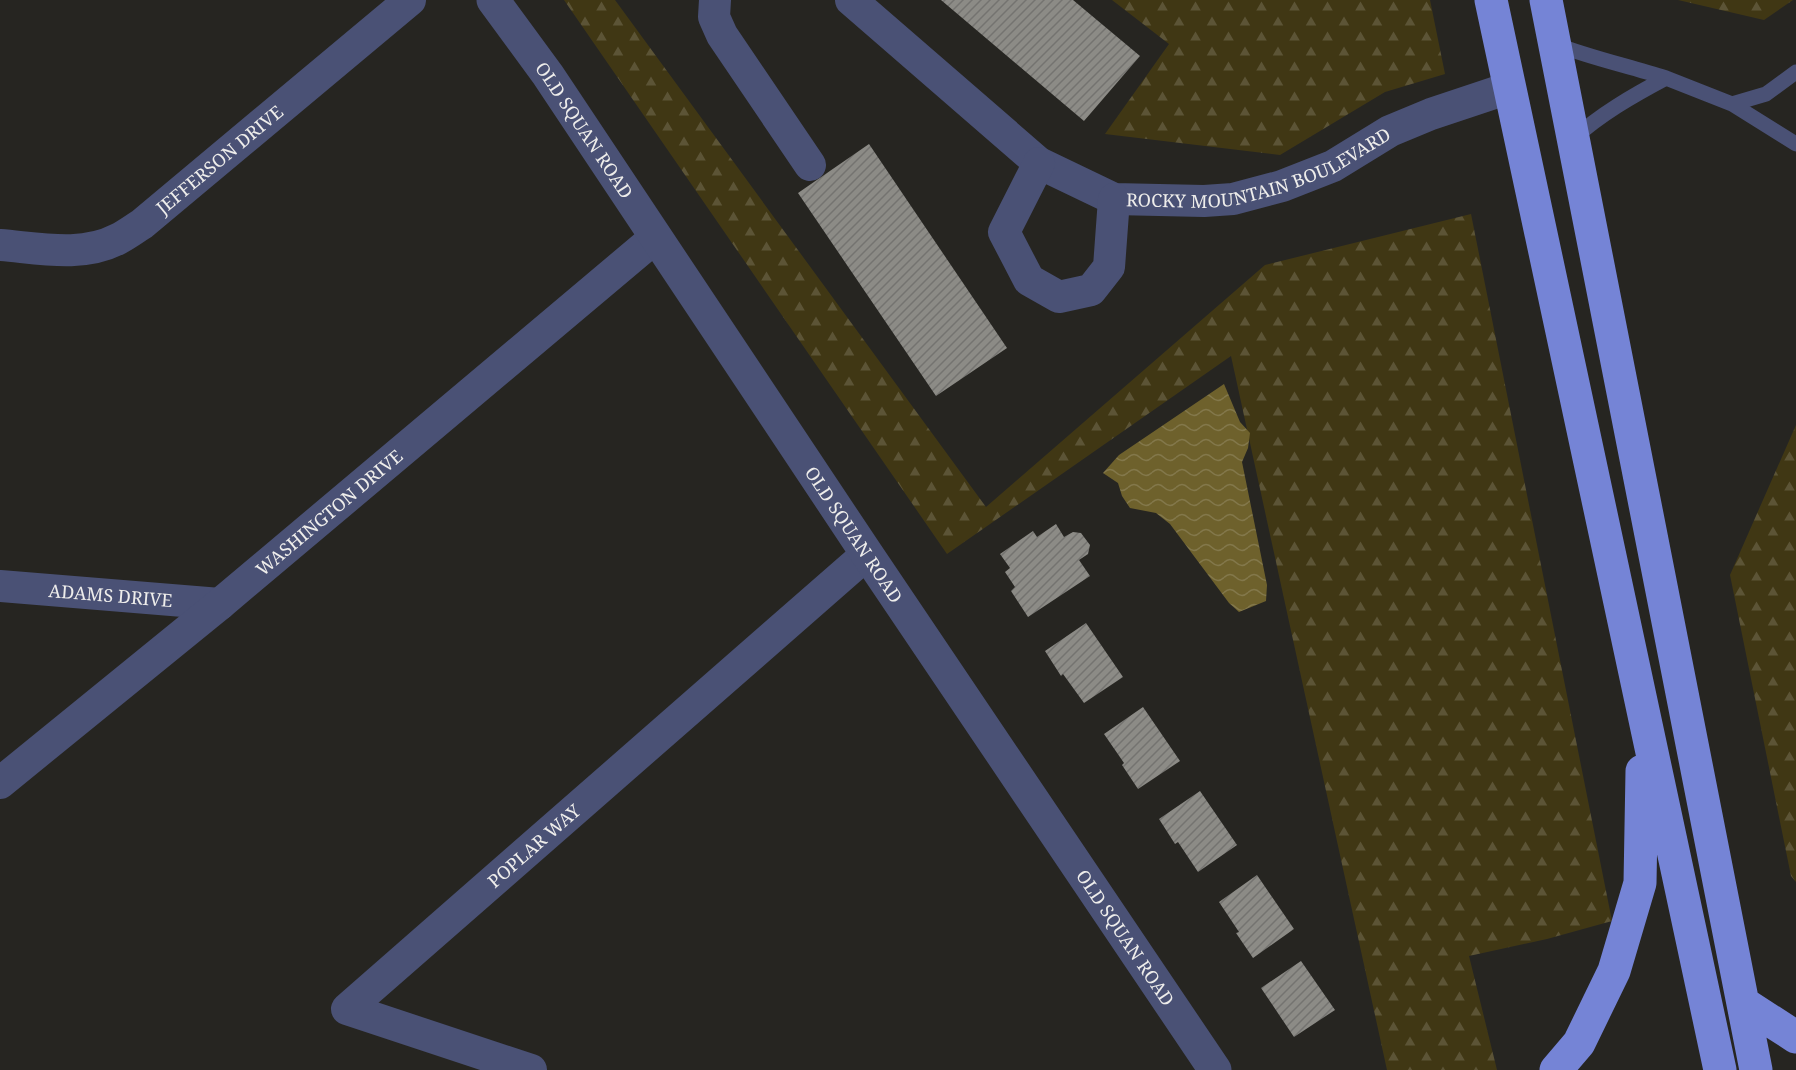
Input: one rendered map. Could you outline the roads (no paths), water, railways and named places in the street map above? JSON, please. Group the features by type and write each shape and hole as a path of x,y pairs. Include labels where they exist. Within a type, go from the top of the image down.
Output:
{"highway":[{"path":"1491,0 1720,1070"},
{"path":"1546,0 1756,1070"},
{"path":"1556,1070 1579,1042 1614,971 1640,883 1644,715"},
{"path":"1743,1002 1796,1037"}],"street":[{"name":"JEFFERSON DRIVE","path":"0,245 60,250 92,248 117,240 142,224 410,0"},
{"name":"OLD SQUAN ROAD","path":"493,0 548,75 1215,1070"},
{"path":"715,0 714,17 722,35 810,165"},
{"name":"ROCKY MOUNTAIN BOULEVARD","path":"851,0 1039,163 1114,199 1224,200 1273,189 1333,166 1400,127 1509,88"},
{"path":"1039,163 1004,232 1029,280 1059,297 1091,290 1109,267 1114,199"},
{"name":"WASHINGTON DRIVE","path":"0,783 220,604 656,237"},
{"name":"POPLAR WAY","path":"531,1070 347,1009 867,554"},
{"name":"ADAMS DRIVE","path":"0,586 220,604"}],"lane":[{"path":"1555,44 1581,54 1666,78 1731,104 1796,144"},
{"path":"1731,104 1766,94 1796,72"},
{"path":"1573,139 1624,100 1666,78"}],"water":[{"path":"1224,384 1240,422 1250,433 1248,448 1242,462 1267,585 1266,601 1239,612 1229,603 1170,524 1156,513 1130,508 1122,496 1118,483 1103,473 1119,455"}]}
